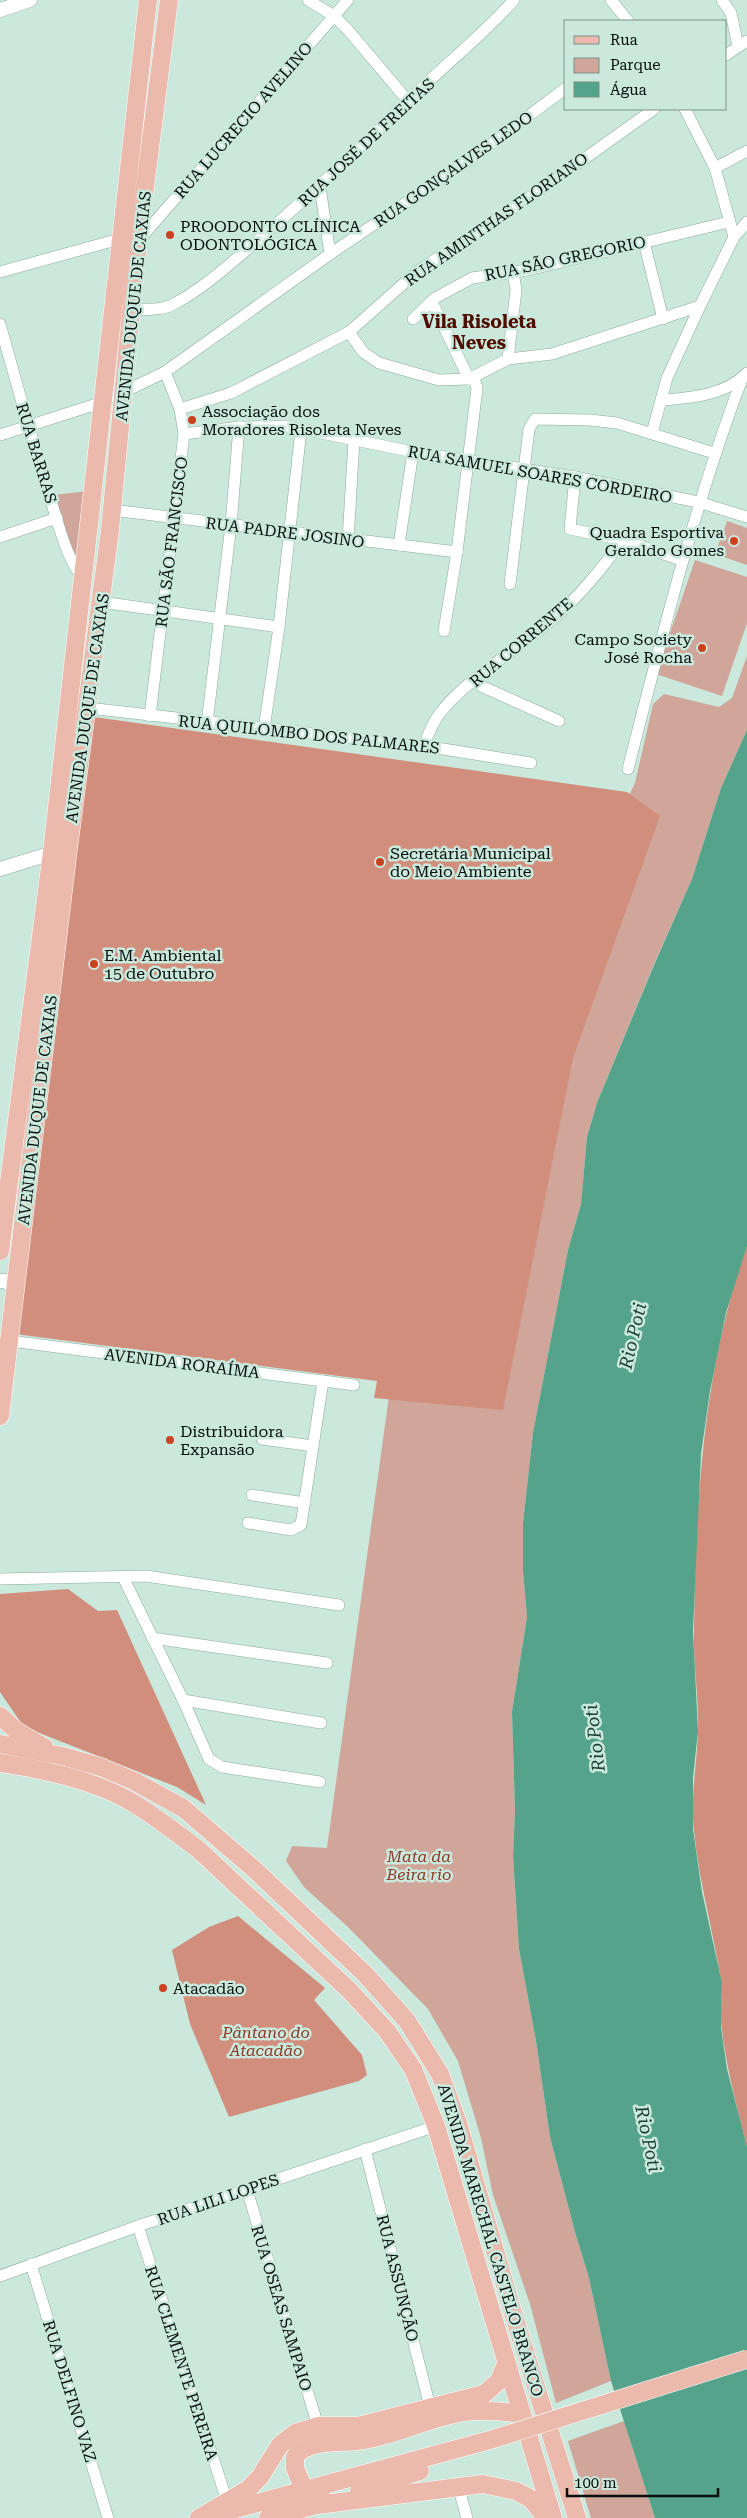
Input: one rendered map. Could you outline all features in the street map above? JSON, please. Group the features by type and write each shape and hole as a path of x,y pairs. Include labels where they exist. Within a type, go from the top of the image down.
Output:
{"main road":[{"name":"AVENIDA DUQUE DE CAXIAS","path":"0,1251 60,851 88,708 112,510 131,310 130,240 148,0"},
{"name":"AVENIDA DUQUE DE CAXIAS","path":"0,1416 10,1341 8,1284 60,851 83,578 103,402 169,0"},
{"path":"0,1716 18,1732 62,1756"},
{"name":"AVENIDA MARECHAL CASTELO BRANCO","path":"0,1744 62,1756 109,1770 134,1781 183,1808 255,1870 366,1975 407,2020 440,2074 458,2123 577,2518"},
{"name":"AVENIDA MARECHAL CASTELO BRANCO","path":"0,1764 57,1774 107,1791 131,1802 172,1829 198,1850 349,1990 387,2031 413,2069 436,2126 553,2518"},
{"path":"0,1774 57,1774"},
{"path":"493,2318 514,2313"},
{"path":"268,2518 317,2505 747,2359"},
{"path":"201,2518 247,2490 260,2477 280,2444 295,2433 318,2426 358,2426 484,2394 499,2381 506,2364"},
{"path":"201,2518 492,2444 747,2367"},
{"path":"305,2492 294,2468 295,2457 298,2453 312,2446 359,2441 408,2429 460,2412 481,2410 521,2414"},
{"path":"317,2505 483,2484 516,2491 531,2499 546,2518"}],"street":[{"path":"0,10 30,0"},
{"path":"308,0 334,16 408,100"},
{"name":"RUA LUCRECIO AVELINO","path":"130,240 348,0"},
{"name":"RUA JOSÉ DE FREITAS","path":"131,310 171,306 198,289 320,187 408,100 469,47 514,0"},
{"path":"611,0 627,20"},
{"path":"722,0 731,13 742,43 727,54"},
{"name":"RUA GONÇALVES LEDO","path":"0,435 103,402 165,372 330,254 471,159 564,89"},
{"name":"RUA AMINTHAS FLORIANO","path":"180,409 232,393 349,332 418,270 525,201 653,110"},
{"path":"686,110 715,168 734,237"},
{"path":"715,168 747,151"},
{"path":"320,187 330,254"},
{"name":"RUA SÃO GREGORIO","path":"413,319 445,291 472,278 513,272 729,222"},
{"path":"652,433 672,366 734,237 747,222"},
{"path":"0,272 130,240"},
{"path":"644,242 663,319"},
{"path":"508,359 516,290 513,272"},
{"path":"432,302 477,388 457,552 444,632"},
{"path":"349,332 363,352 379,362 439,380 472,379 508,359 552,354 700,306"},
{"name":"RUA BARRAS","path":"0,324 28,426 57,518 74,565 83,578"},
{"name":"RUA SÃO FRANCISCO","path":"150,716 184,434 180,409 165,372"},
{"path":"663,400 693,398 713,392 744,376"},
{"path":"628,769 681,560 698,502 714,453 744,376"},
{"path":"510,584 529,429 535,419 573,419 617,423 714,453"},
{"name":"RUA SAMUEL SOARES CORDEIRO","path":"184,434 239,427 275,425 413,452 576,477 698,502 747,517"},
{"path":"207,723 231,525 239,427"},
{"path":"264,729 279,627 288,532 301,430"},
{"path":"348,540 354,440"},
{"path":"399,545 413,452"},
{"path":"576,477 570,529 623,540 681,560"},
{"name":"RUA PADRE JOSINO","path":"112,510 457,552"},
{"path":"0,537 57,518"},
{"name":"RUA CORRENTE","path":"424,746 435,720 442,710 472,682 531,638 566,607 600,571 623,540"},
{"path":"101,602 279,627"},
{"path":"472,682 559,721"},
{"name":"RUA QUILOMBO DOS PALMARES","path":"88,708 207,723 424,746 530,763"},
{"path":"0,869 60,851"},
{"name":"AVENIDA RORAÍMA","path":"10,1341 354,1385"},
{"path":"248,1524 294,1529 301,1525 324,1381"},
{"path":"262,1439 313,1446"},
{"path":"252,1495 305,1503"},
{"path":"123,1577 184,1700 209,1759 222,1767 320,1782"},
{"path":"0,1579 160,1577 339,1605"},
{"path":"152,1638 327,1663"},
{"path":"184,1700 321,1723"},
{"name":"RUA LILI LOPES","path":"0,2276 138,2226 436,2126"},
{"name":"RUA ASSUNÇÃO","path":"365,2149 430,2407"},
{"name":"RUA OSEAS SAMPAIO","path":"247,2190 318,2426"},
{"name":"RUA CLEMENTE PEREIRA","path":"138,2226 227,2501"},
{"name":"RUA DELFINO VAZ","path":"31,2264 108,2518"},
{"path":"458,2486 467,2518"}],"green space":[{"path":"88,491 77,568 54,495"},
{"name":"Quadra Esportiva Geraldo Gomes","path":"727,521 747,528 747,565 715,554"},
{"name":"Campo Society José Rocha","path":"695,560 747,577 747,623 722,696 656,674"},
{"name":"Mata da Beira rio","path":"747,656 747,730 721,788 692,879 654,964 597,1103 587,1137 581,1204 568,1250 533,1433 523,1523 523,1571 527,1617 512,1712 515,1809 513,1856 519,1949 536,2041 550,2137 589,2278 611,2381 556,2403 530,2304 493,2195 481,2138 458,2061 428,2009 348,1927 304,1887 286,1861 292,1846 327,1848 392,1374 604,847 635,783 653,704 664,694 719,707 732,698"},
{"path":"94,717 627,792 660,816 573,1058 503,1410 374,1398 377,1381 15,1334"},
{"path":"747,1246 747,2147 724,2045 721,2024 721,1980 699,1869 693,1819 693,1794 698,1731 694,1630 700,1484 711,1387 720,1340 732,1292"},
{"path":"68,1589 98,1611 117,1610 206,1805 177,1787 24,1727 0,1692 0,1594"},
{"name":"Pântano do Atacadão","path":"238,1916 325,1988 314,2000 362,2055 367,2075 359,2081 229,2117 190,2024 172,1950 209,1927"},
{"path":"624,2421 655,2518 591,2518 568,2441"}],"water":[{"name":"Rio Poti","path":"747,730 747,1246 726,1313 710,1391 701,1454 693,1631 698,1731 693,1778 693,1829 702,1892 722,1983 721,2027 727,2069 747,2147 747,2518 655,2518 611,2381 589,2278 550,2137 536,2041 519,1949 513,1856 515,1809 512,1712 527,1617 523,1571 523,1523 533,1433 568,1250 581,1204 587,1137 597,1103 692,879 721,788"}],"place":[{"name":"PROODONTO CLÍNICA ODONTOLÓGICA","path":"170,235"},
{"name":"Associação dos Moradores Risoleta Neves","path":"192,420"},
{"name":"Quadra Esportiva Geraldo Gomes","path":"734,541"},
{"name":"Campo Society José Rocha","path":"702,648"},
{"name":"Secretária Municipal do Meio Ambiente","path":"380,862"},
{"name":"E.M. Ambiental 15 de Outubro","path":"94,964"},
{"name":"Distribuidora Expansão","path":"170,1440"},
{"name":"Atacadão","path":"163,1988"}],"district":[{"name":"Vila Risoleta Neves","path":"479,332"}]}
